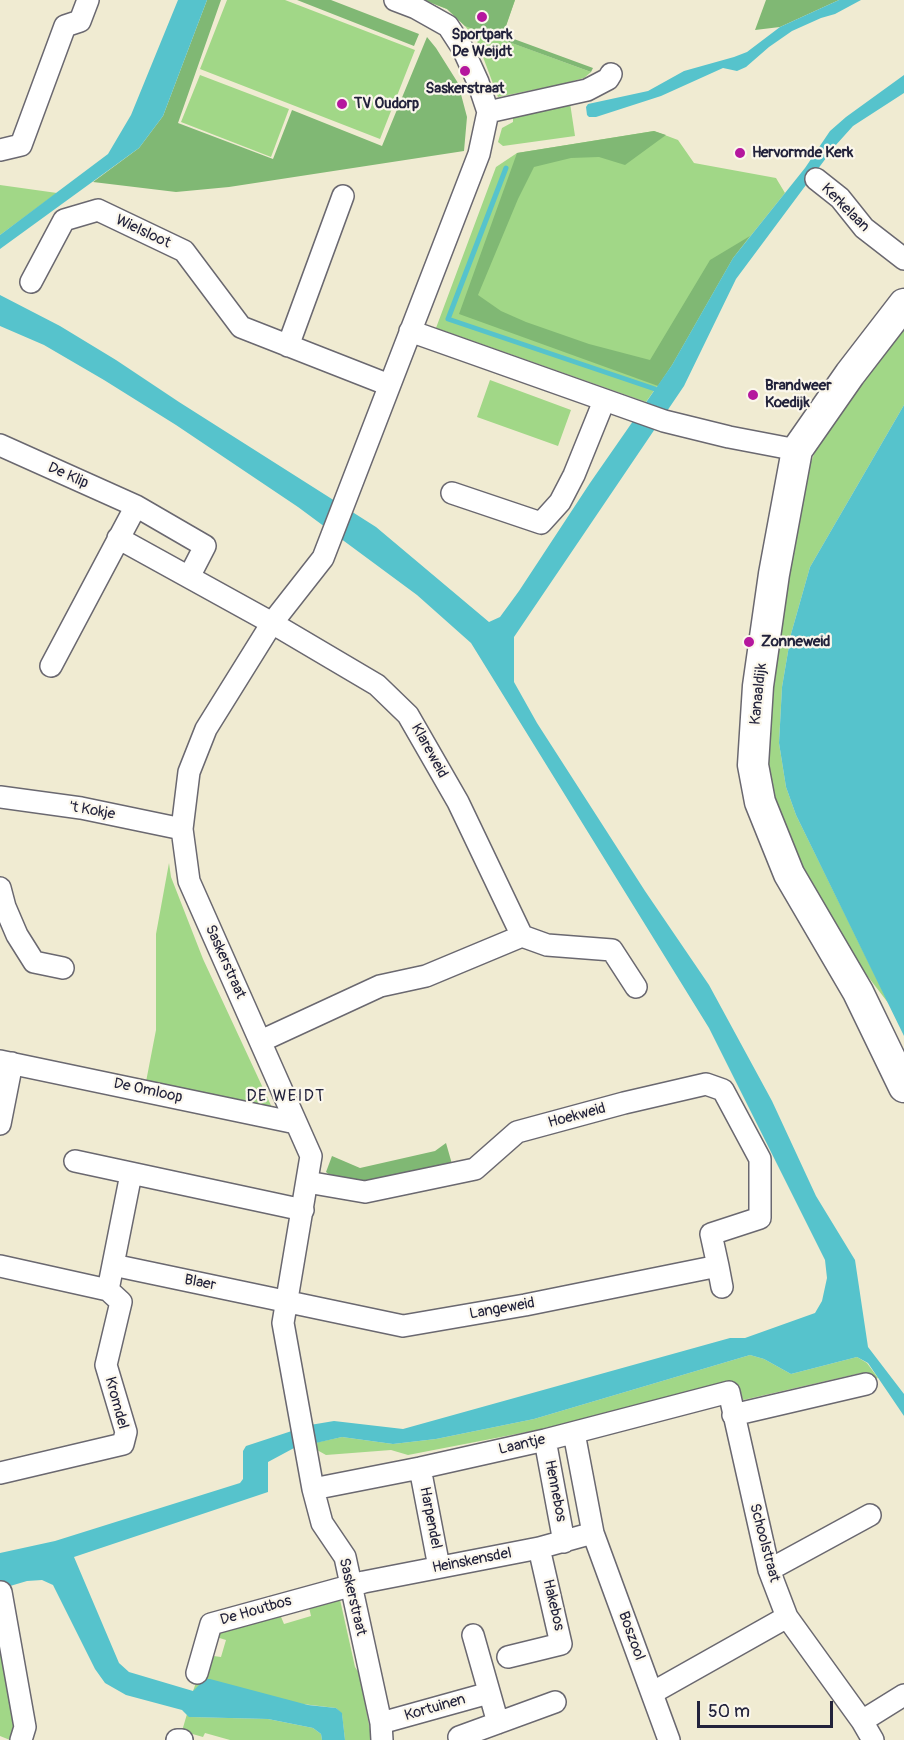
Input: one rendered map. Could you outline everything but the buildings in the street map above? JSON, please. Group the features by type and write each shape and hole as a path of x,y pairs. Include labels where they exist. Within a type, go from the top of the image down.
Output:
{"street":[{"path":"0,150 21,146 66,26 80,21 88,0"},
{"path":"389,385 479,154 488,112 463,49 448,26 416,8 395,0"},
{"path":"488,112 587,90 608,79 611,74"},
{"name":"Kerkelaan","path":"816,179 840,198 864,228 904,259"},
{"path":"288,346 343,196"},
{"name":"Wielsloot","path":"31,282 64,220 98,210 184,251 241,327 389,385"},
{"name":"Kanaaldijk","path":"904,304 850,374 797,450 774,574 758,686 753,765 756,789 789,874 858,992 904,1087"},
{"path":"410,331 664,421 797,450"},
{"name":"Saskerstraat","path":"382,1732 345,1557 322,1522 313,1489 283,1323 311,1156 189,881 182,828 189,772 206,729 272,623 323,558 389,385"},
{"path":"452,493 541,523 560,502 574,475 604,400"},
{"name":"De Klip","path":"0,445 136,506 205,546 189,577"},
{"path":"51,666 136,506"},
{"path":"118,538 272,623"},
{"name":"Klareweid","path":"272,623 377,685 408,715 458,802 522,936"},
{"name":"'t Kokje","path":"1,801 81,808 182,828"},
{"path":"0,888 16,935 34,962 63,968"},
{"path":"261,1041 380,986 426,976 522,936 547,945 612,950 636,987"},
{"path":"0,1124 6,1062"},
{"name":"De Omloop","path":"6,1062 296,1123"},
{"name":"Hoekweid","path":"307,1182 364,1192 475,1169 517,1132 706,1084 723,1090 760,1159 759,1218 711,1234 718,1266"},
{"path":"75,1161 303,1210"},
{"path":"0,1266 108,1290 131,1174"},
{"name":"Blaer","path":"113,1265 287,1300"},
{"path":"718,1266 722,1287"},
{"name":"Langeweid","path":"287,1300 403,1326 525,1305 718,1266"},
{"name":"Kromdel","path":"0,1473 123,1444 126,1432 106,1365 121,1302 108,1290"},
{"path":"733,1415 866,1384"},
{"name":"Schoolstraat","path":"729,1392 769,1570 787,1617 862,1721 873,1740"},
{"name":"Laantje","path":"313,1489 545,1440 729,1392"},
{"name":"Hennebos","path":"574,1433 593,1533"},
{"name":"Hennebos","path":"545,1440 564,1542"},
{"name":"Harpendel","path":"420,1468 439,1567"},
{"path":"769,1570 870,1515"},
{"name":"Heinskensdel","path":"351,1587 364,1582 539,1548 593,1533"},
{"name":"Boszool","path":"593,1533 669,1740"},
{"name":"Hakebos","path":"508,1657 561,1644 539,1548"},
{"name":"De Houtbos","path":"197,1673 211,1624 314,1594 351,1587"},
{"path":"1,1592 25,1727 21,1740"},
{"path":"652,1692 787,1617"},
{"path":"473,1635 498,1723"},
{"name":"Kortuinen","path":"382,1732 489,1693"},
{"path":"862,1721 904,1695"},
{"path":"459,1737 555,1702"},
{"path":"177,1740 182,1740"}],"green space":[{"path":"207,0 221,0 178,123 273,159 292,110 382,146 427,37 458,83 467,117 464,151 229,187 176,192 93,182 139,148 163,116"},
{"name":"TV Oudorp","path":"227,0 285,0 415,50 380,139 200,69"},
{"path":"297,0 331,0 419,34 414,46"},
{"path":"424,0 515,0 501,39 591,72 584,78 562,84 498,97 477,41 447,9"},
{"name":"Sportpark De Weijdt","path":"424,0 515,0 503,35 593,68 591,72 465,26 447,9"},
{"path":"766,0 839,0 780,27 755,30"},
{"path":"200,75 289,109 271,157 181,122"},
{"path":"570,103 575,136 503,146 498,142 502,128 513,122 513,118"},
{"path":"654,131 678,140 694,163 776,178 785,193 733,258 672,365 646,402 436,328 496,167 517,153"},
{"path":"654,131 666,135 625,165 599,157 571,158 534,167 518,199 478,295 501,311 526,322 589,344 650,360 710,260 750,236 733,258 658,386 459,314 517,153"},
{"path":"0,185 57,193 0,235"},
{"path":"904,328 904,405 810,567 791,634 782,687 779,743 786,787 796,815 889,1004 822,917 777,822 763,738 773,628 808,469 822,435"},
{"path":"490,380 571,410 558,446 477,417"},
{"path":"169,863 171,877 203,959 275,1114 145,1087 156,1030 156,934"},
{"path":"446,1143 452,1164 345,1187 326,1172 332,1156 360,1168 435,1151"},
{"path":"750,1355 764,1359 791,1374 857,1357 867,1363 878,1378 864,1382 861,1373 743,1400 739,1385 532,1431 408,1455 391,1450 326,1455 317,1450 314,1443 342,1437 393,1444 436,1439 534,1419"},
{"path":"339,1595 355,1667 359,1673 372,1740 345,1740 342,1714 336,1708 193,1691 206,1655 221,1657 226,1640 213,1636 215,1632 279,1612 284,1624 311,1616 308,1603"},
{"path":"0,1642 18,1718 10,1740 0,1736"},
{"path":"187,1714 190,1717 268,1719 313,1728 321,1734 322,1740 230,1740 205,1733 203,1737 182,1731"}],"water":[{"path":"178,0 207,0 163,116 139,148 0,249 0,235 108,154 131,115"},
{"path":"839,0 861,0 835,14 792,31 746,67 737,71 723,68 661,96 596,117 587,115 588,104 648,91 684,71 747,52 780,27"},
{"path":"904,75 904,93 853,126 835,146 736,279 684,386 514,637 514,682 537,723 645,891 709,985 772,1101 816,1196 855,1260 868,1347 904,1394 904,1416 868,1363 857,1357 791,1374 764,1359 750,1355 534,1419 436,1439 393,1444 342,1437 294,1448 268,1462 268,1492 74,1557 119,1663 129,1672 193,1691 205,1679 210,1679 308,1705 336,1708 342,1713 345,1740 322,1740 321,1734 313,1728 268,1719 189,1717 182,1710 126,1695 105,1683 95,1669 53,1585 42,1580 27,1581 0,1589 0,1553 55,1541 240,1483 243,1479 243,1451 246,1446 310,1425 334,1421 403,1429 730,1338 745,1338 815,1313 822,1301 827,1278 825,1260 709,1028 471,643 417,595 298,507 104,380 44,345 0,326 0,295 60,326 116,360 376,527 489,622 500,617 519,591 672,365 733,258 805,168 830,131"},
{"path":"904,405 904,1036 796,815 786,787 779,743 782,687 791,634 810,567"}],"waterway":[{"path":"506,168 448,319 655,389"}],"place":[{"name":"Sportpark De Weijdt","path":"482,17"},
{"name":"Saskerstraat","path":"465,71"},
{"name":"TV Oudorp","path":"342,104"},
{"name":"Hervormde Kerk","path":"740,153"},
{"name":"Brandweer Koedijk","path":"753,395"},
{"name":"Zonneweid","path":"749,642"}],"district":[{"name":"DE WEIDT","path":"286,1097"}]}
